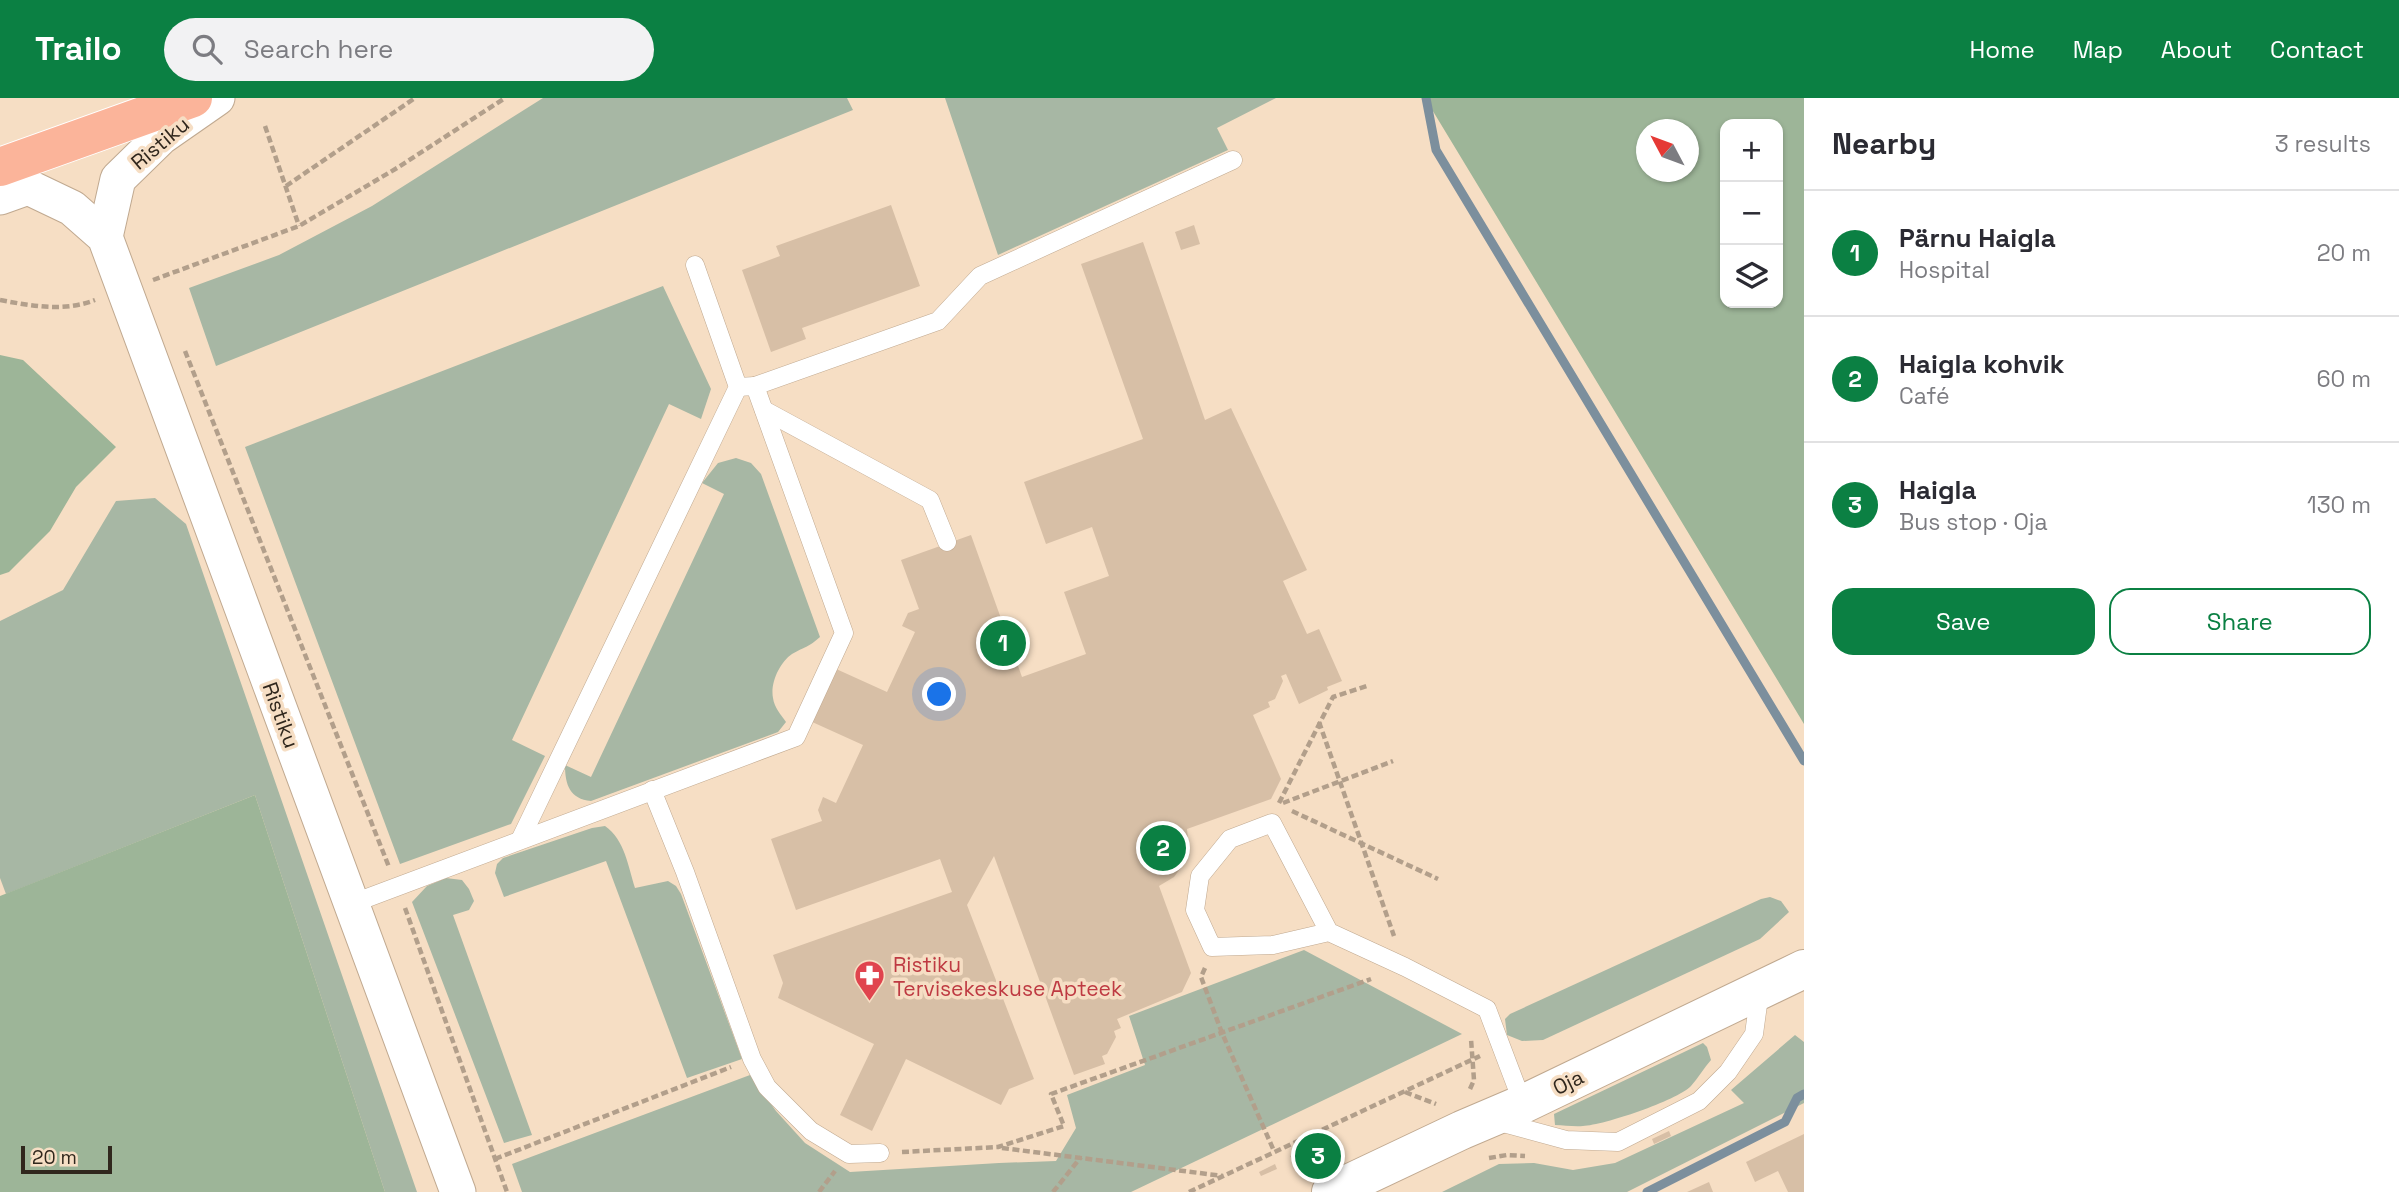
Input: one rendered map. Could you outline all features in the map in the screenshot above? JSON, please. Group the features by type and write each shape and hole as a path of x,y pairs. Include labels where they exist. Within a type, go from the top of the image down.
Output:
{"highway":[{"path":"0,167 193,98"}],"street":[{"name":"Ristiku","path":"217,98 161,137 118,179 105,237 458,1192"},
{"path":"0,197 28,187 72,208 105,237"},
{"name":"Oja","path":"1331,1192 1478,1105 1523,1104 1804,969"}],"lane":[{"path":"521,838 747,386 938,321 980,276 1233,160"},
{"path":"351,904 796,737 844,634 764,410 747,386 695,265"},
{"path":"764,410 930,500 947,542"},
{"path":"653,790 751,1059 767,1087 811,1131 849,1154 880,1153"},
{"path":"1329,932 1273,945 1212,947 1195,910 1200,876 1230,839 1272,823 1329,932 1487,1009 1523,1104"},
{"path":"1478,1105 1566,1140 1618,1142 1699,1101 1728,1072 1754,1034 1760,990"}],"path":[{"path":"286,186 415,98"},
{"path":"0,300 39,308 81,305 299,226 397,168 505,98"},
{"path":"265,126 299,226"},
{"path":"182,344 397,886 507,1192"},
{"path":"1272,823 1333,697 1367,685"},
{"path":"998,1147 1064,1126 1051,1094 1405,967 1319,722"},
{"path":"1279,804 1393,761"},
{"path":"1279,804 1438,879"},
{"path":"1212,947 1201,977 1222,1033 1274,1151"},
{"path":"1466,1029 1471,1039 1478,1105"},
{"path":"1189,1192 1501,1047"},
{"path":"495,1159 751,1059"},
{"path":"1404,1091 1440,1106"},
{"path":"880,1153 998,1147 1223,1176"},
{"path":"1053,1192 1081,1156"}],"green space":[{"path":"543,98 847,98 853,110 216,366 189,288 279,255 372,206"},
{"path":"945,98 1276,98 1217,128 1228,150 998,255"},
{"path":"1425,98 1804,98 1804,724"},
{"path":"663,286 711,389 701,419 669,404 512,740 545,756 511,824 400,864 245,447"},
{"path":"0,355 23,360 116,447 76,487 50,531 9,572 0,575"},
{"path":"736,458 751,463 761,474 820,637 792,654 777,673 773,698 776,708 786,722 778,732 591,801 584,800 570,790 565,765 591,777 724,494 702,483 718,463"},
{"path":"155,498 186,524 417,1192 385,1192 255,795 6,894 0,878 0,621 63,590 116,501"},
{"path":"255,795 385,1192 0,1192 0,896"},
{"path":"605,826 621,846 635,888 668,881 676,886 681,894 742,1059 687,1078 606,861 504,897 495,873 497,864 503,858"},
{"path":"446,878 462,880 474,901 469,910 453,915 532,1135 504,1143 412,902 427,886"},
{"path":"1770,897 1781,901 1789,912 1760,939 1543,1040 1522,1041 1507,1035 1505,1019 1510,1014"},
{"path":"1304,950 1462,1034 1131,1192 522,1192 512,1164 750,1075 776,1111 805,1143 850,1172 1056,1161 1076,1128 1067,1095 1145,1065 1129,1016"},
{"path":"1795,1035 1804,1042 1804,1103 1627,1192 1442,1192 1499,1164 1534,1163 1573,1170 1615,1163 1744,1103 1731,1090"},
{"path":"1703,1043 1711,1060 1683,1092 1656,1105 1593,1125 1555,1125 1554,1114"}],"building":[{"path":"891,205 920,286 802,328 806,339 771,352 742,270 780,256 776,246"},
{"path":"1194,225 1200,244 1181,250 1175,232"},
{"path":"1143,242 1205,420 1231,408 1307,570 1283,581 1307,634 1319,629 1342,681 1299,704 1286,674 1281,676 1283,681 1275,699 1268,702 1270,707 1253,715 1281,779 1271,799 1187,829 1189,848 1186,861 1174,877 1159,886 1191,973 1182,992 1117,1019 1121,1028 1114,1031 1116,1037 1107,1054 1102,1056 1105,1064 1074,1075 994,856 967,905 1034,1079 1009,1089 1001,1105 906,1059 872,1131 840,1115 874,1044 778,998 783,983 773,955 952,892 940,859 796,910 771,839 822,821 818,810 823,797 836,803 863,745 810,721 834,668 887,692 915,632 902,626 908,613 919,609 901,560 971,535 1022,677 1086,654 1064,592 1109,576 1092,527 1046,544 1024,482 1143,439 1081,264"},
{"path":"1669,1131 1671,1136 1654,1144 1652,1139"},
{"path":"1804,1134 1804,1192 1788,1192 1778,1171 1755,1182 1746,1162"},
{"path":"1307,1149 1309,1153 1293,1161 1290,1156"},
{"path":"1275,1164 1277,1169 1261,1176 1259,1172"},
{"path":"1709,1182 1713,1192 1687,1192"}],"waterway":[{"path":"1426,98 1436,150 1804,761"},
{"path":"1647,1192 1785,1122 1797,1098 1804,1094"}],"place":[{"name":"Pärnu Haigla","path":"1003,643"},
{"name":"Haigla kohvik","path":"1163,848"},
{"name":"Ristiku Tervisekeskuse Apteek","path":"870,1003"},
{"name":"Haigla","path":"1318,1156"}]}
